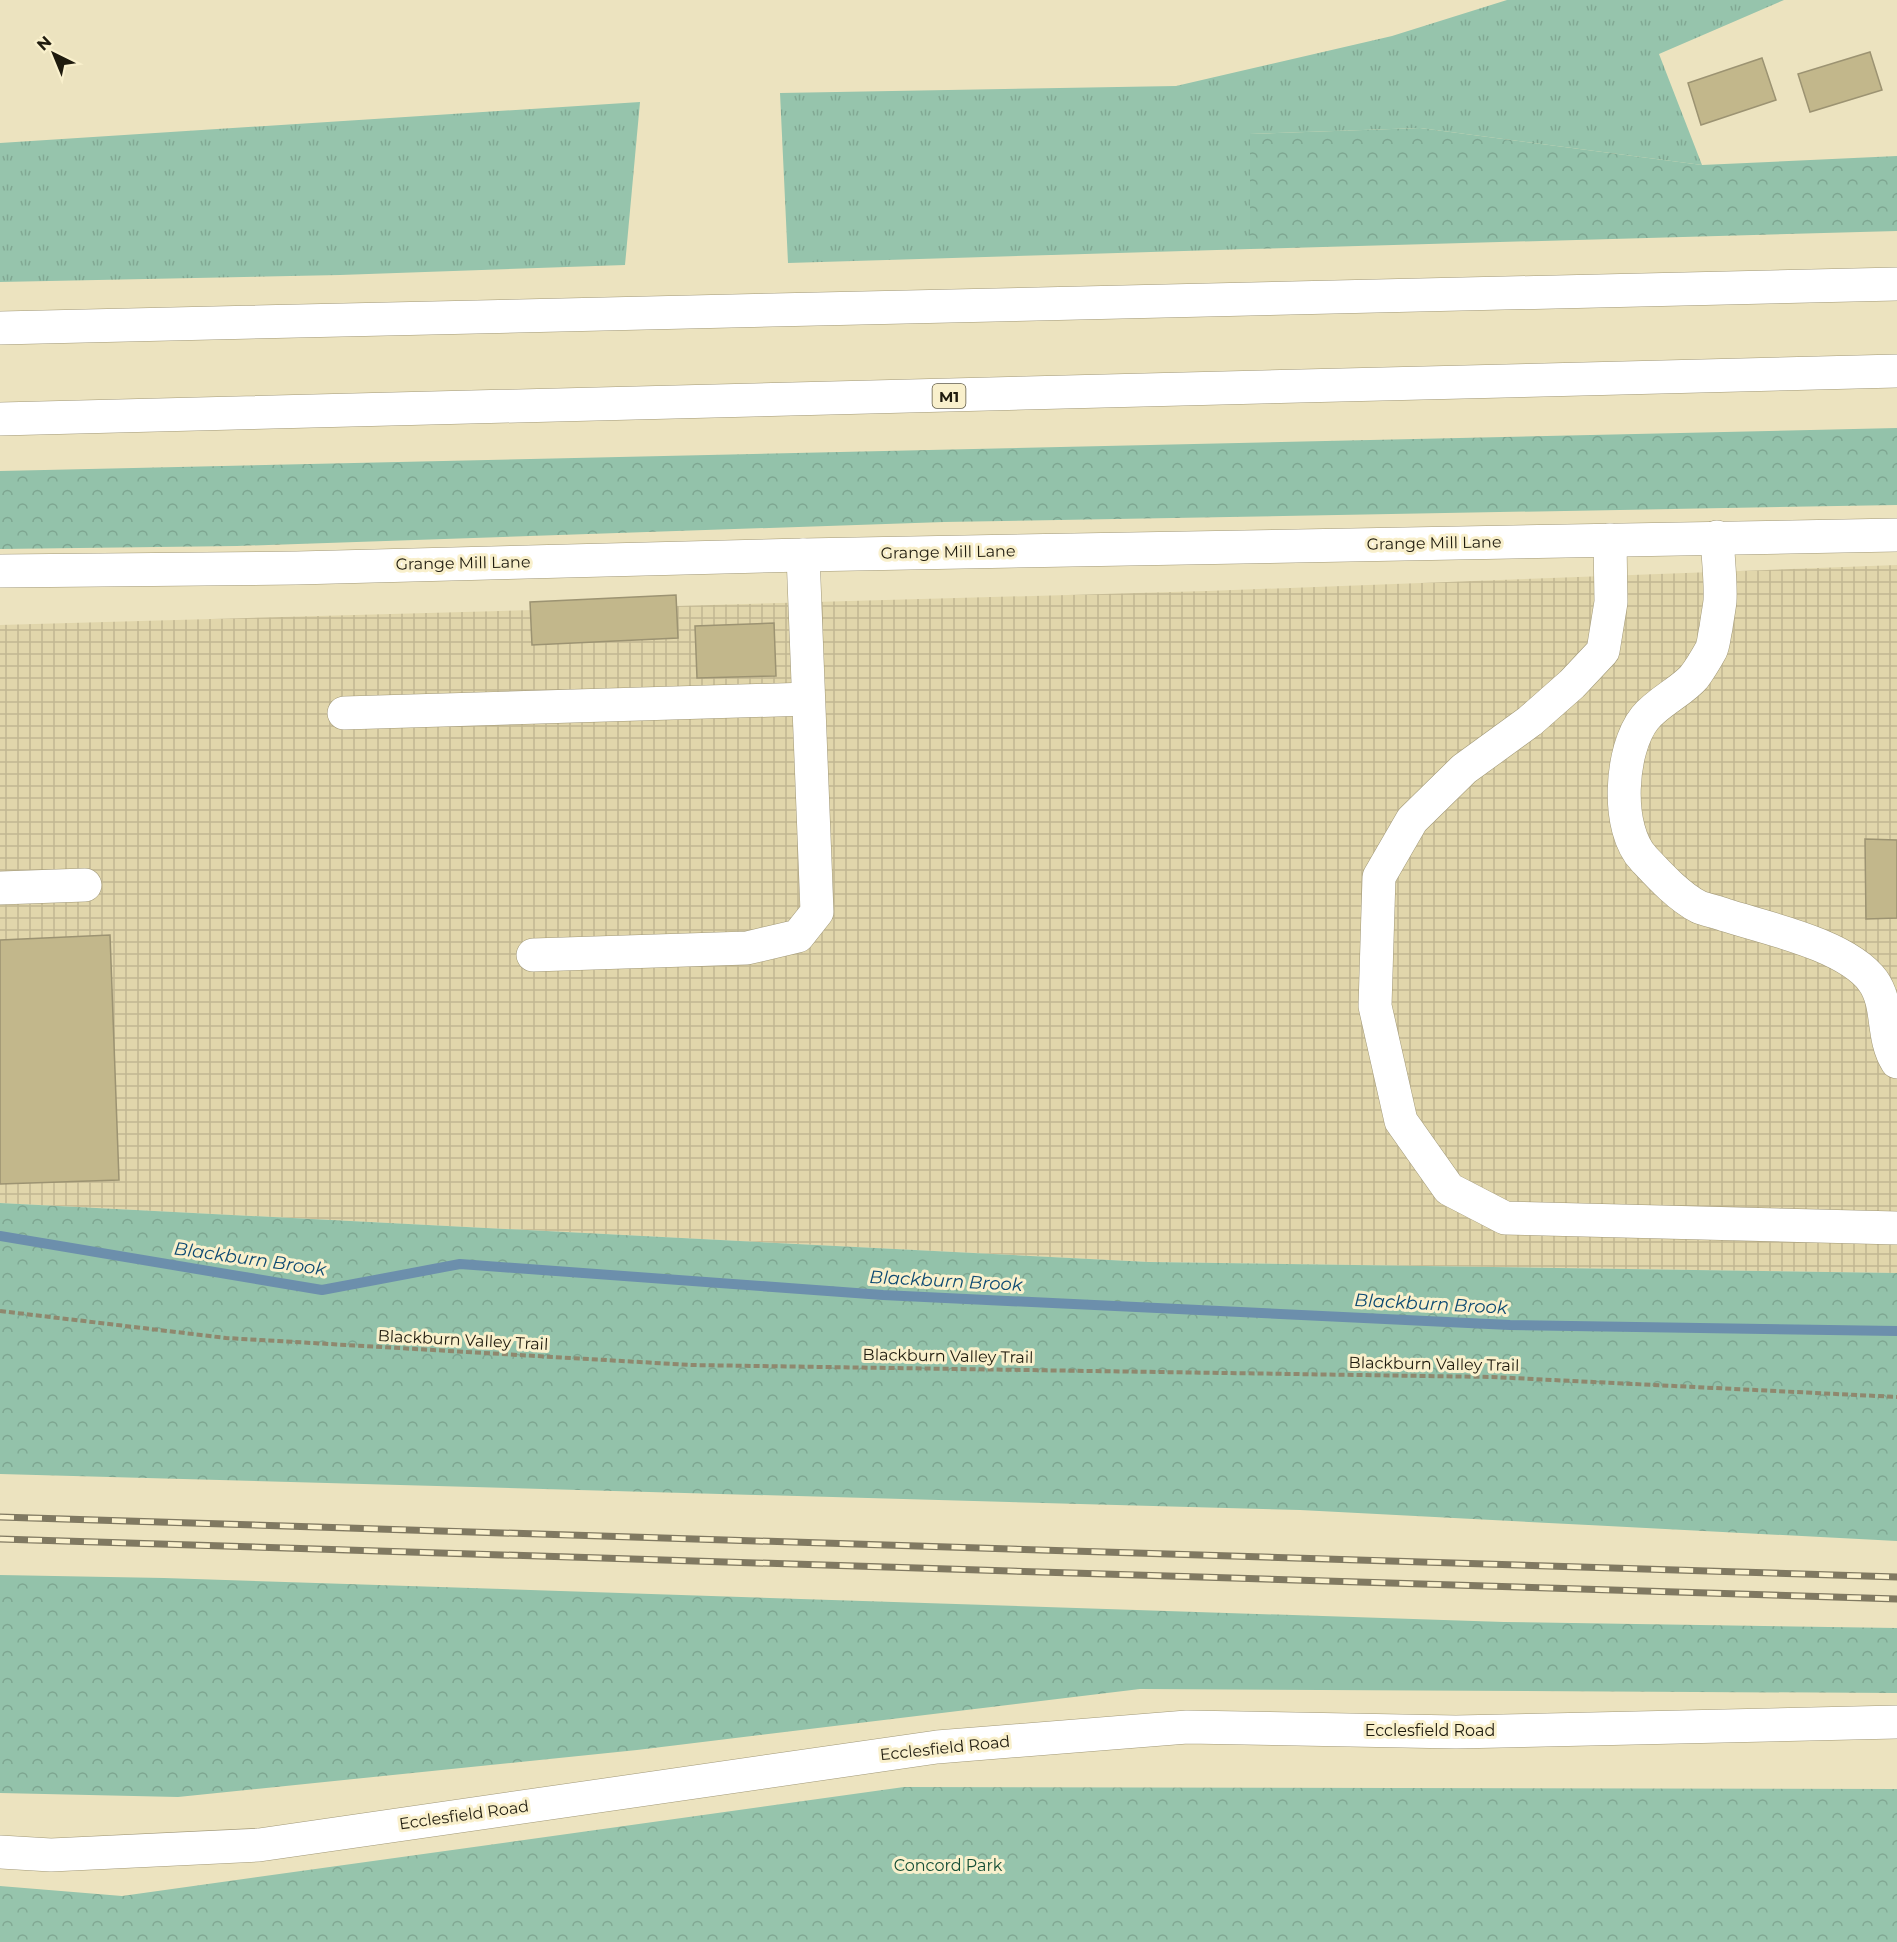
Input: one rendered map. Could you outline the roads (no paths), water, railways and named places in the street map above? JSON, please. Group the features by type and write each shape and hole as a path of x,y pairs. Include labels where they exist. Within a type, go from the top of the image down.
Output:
{"main road":[{"path":"0,327 1897,284"},
{"name":"M1","path":"0,418 1897,370"},
{"name":"Grange Mill Lane","path":"0,571 297,568 803,555 1897,534"},
{"path":"1717,537 1720,601 1712,648 1693,678 1666,697 1646,716 1631,745 1626,769 1625,792 1626,817 1632,838 1641,856 1668,884 1698,906 1821,945 1852,962 1872,980 1882,999 1884,1025 1890,1051 1897,1062"},
{"path":"1610,540 1611,602 1603,651 1572,684 1530,721 1464,769 1412,820 1379,877 1375,1006 1401,1121 1449,1189 1505,1218 1897,1228"},
{"path":"533,955 747,948 798,936 817,912 803,555"},
{"path":"344,712 808,699"},
{"path":"0,888 85,885"},
{"name":"Ecclesfield Road","path":"0,1852 51,1855 259,1845 937,1747 1187,1727 1456,1732 1897,1722"}],"waterway":[{"name":"Blackburn Brook","path":"0,1236 322,1290 460,1264 883,1295 1510,1325 1897,1331"}],"railway":[{"path":"0,1517 1897,1577"},
{"path":"0,1539 1897,1599"}],"park label":[{"name":"Concord Park","path":"948,1865"}]}
